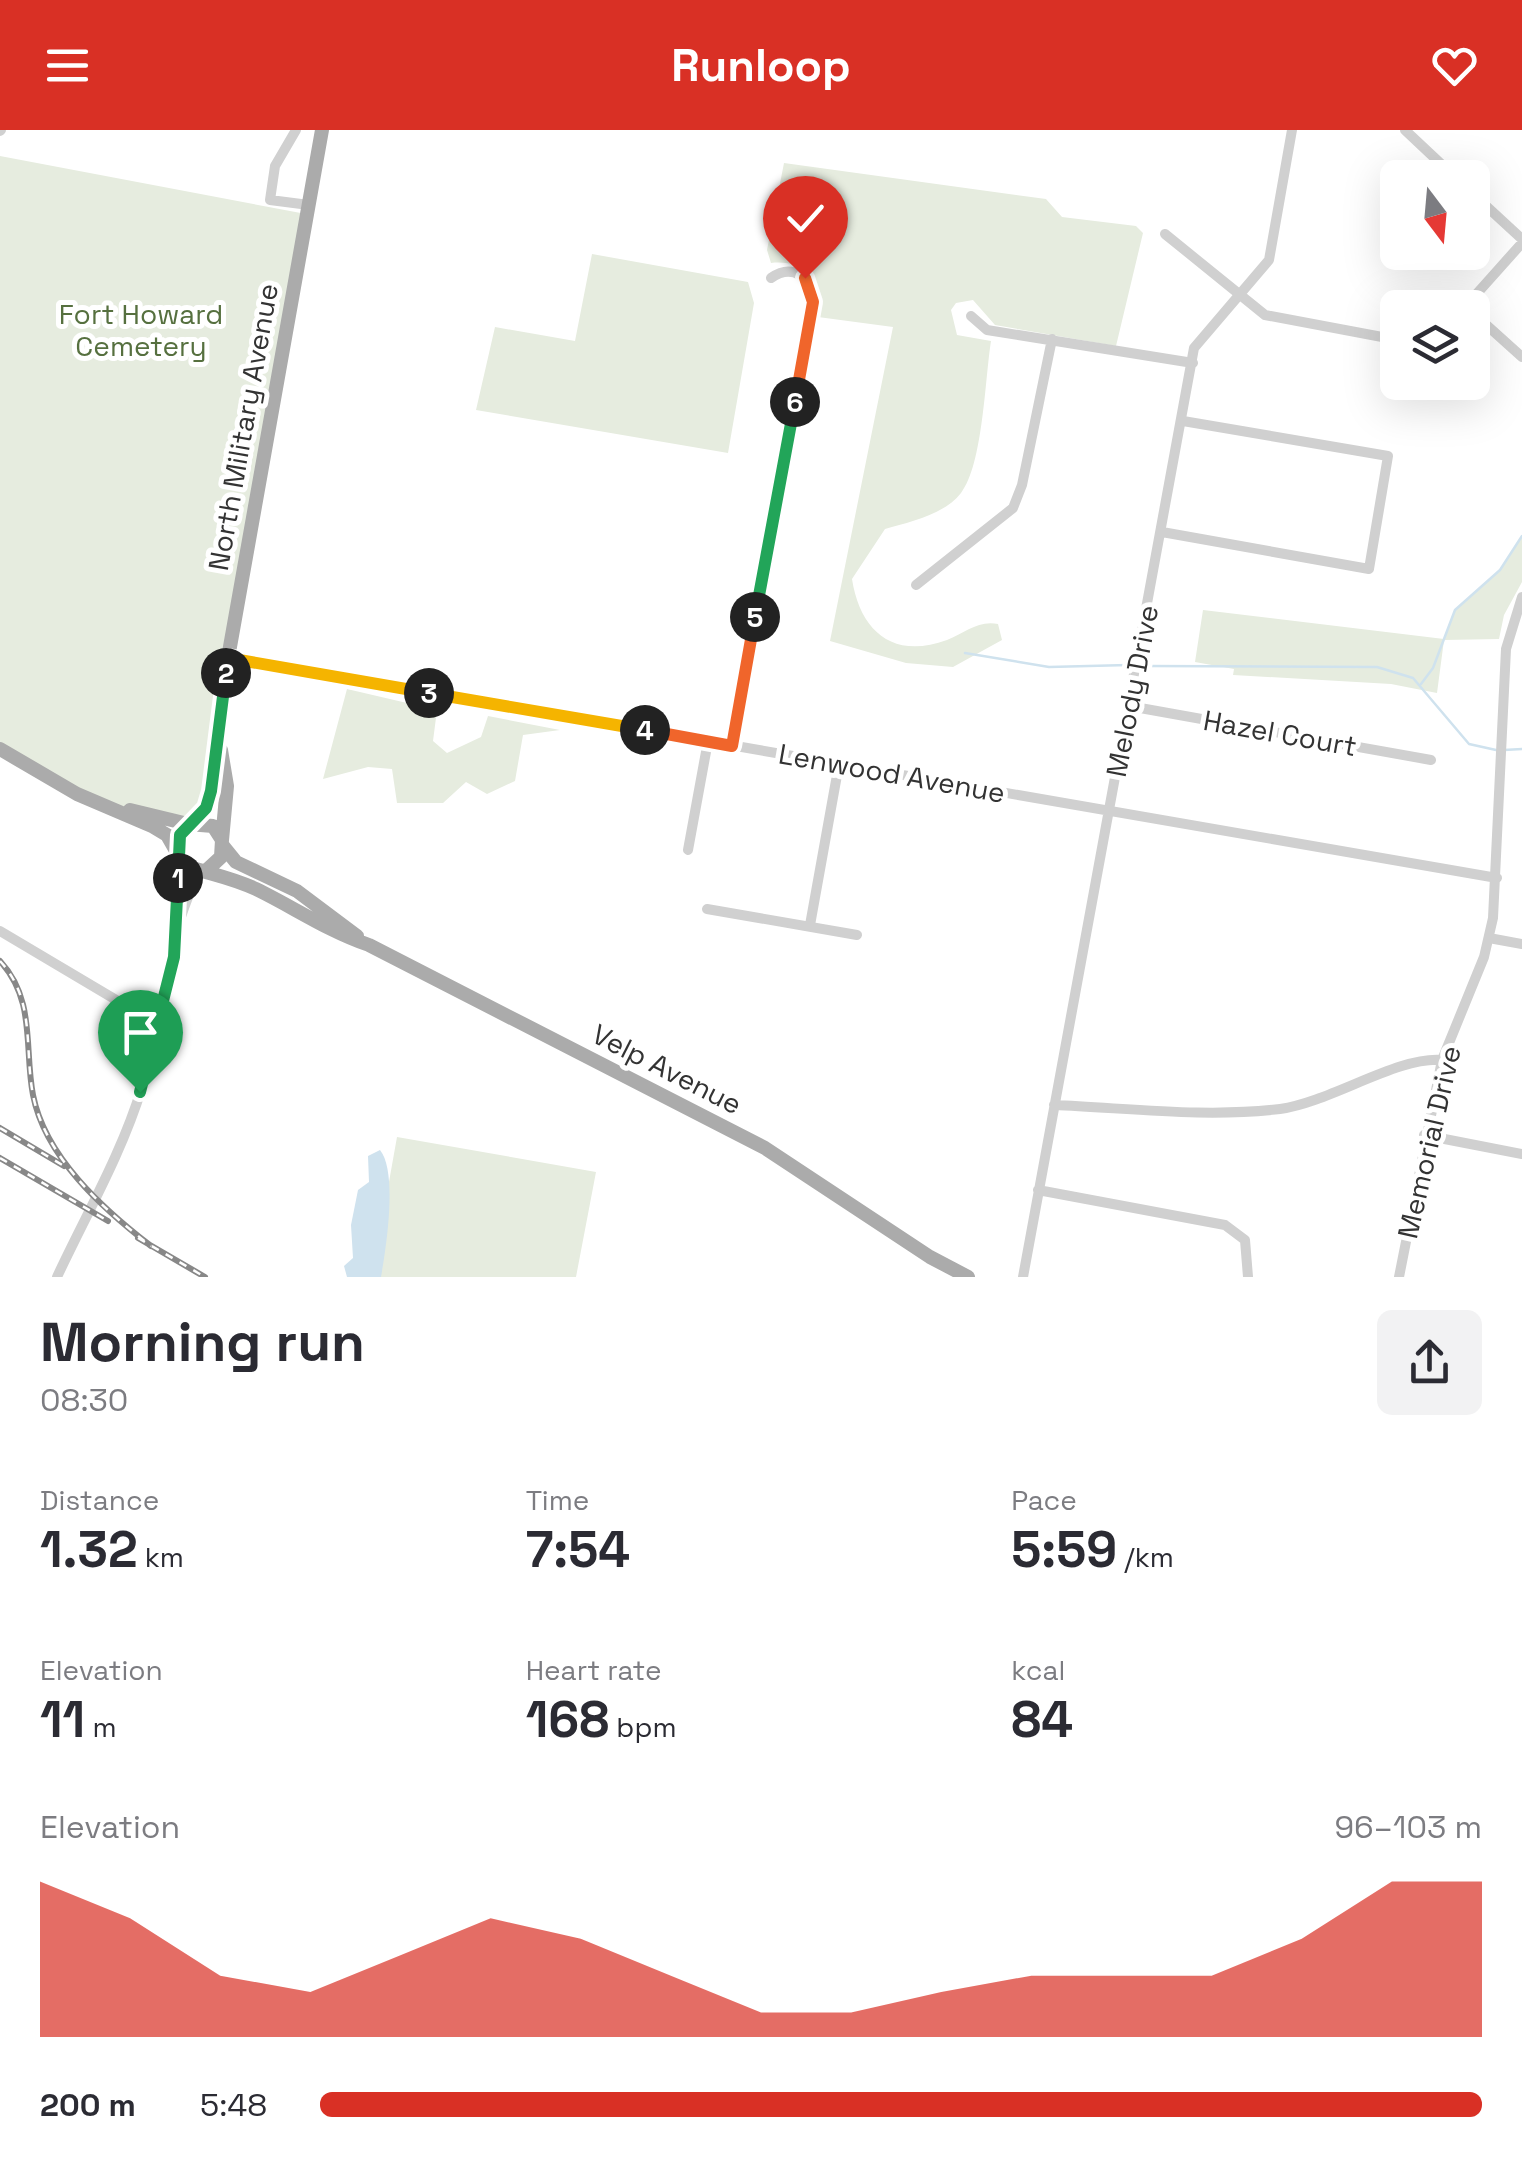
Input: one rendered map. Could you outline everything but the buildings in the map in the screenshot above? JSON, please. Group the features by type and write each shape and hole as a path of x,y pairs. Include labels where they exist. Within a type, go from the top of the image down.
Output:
{"main road":[{"name":"North Military Avenue","path":"192,823 206,808 211,791 228,658 322,130"},
{"name":"North Military Avenue","path":"218,734 227,786 223,843"},
{"path":"0,749 76,794 152,826 167,835 177,854 204,871 221,857 223,843 213,826 76,794"},
{"path":"177,854 192,823"},
{"name":"Velp Avenue","path":"223,843 236,862 298,891 369,945"},
{"name":"Velp Avenue","path":"204,871 257,890 328,931 369,945 765,1148 930,1257 968,1277"},
{"name":"Velp Avenue","path":"930,1257 948,1277"}],"street":[{"path":"296,130 275,166 270,200 309,205"},
{"name":"Melody Drive","path":"1023,1277 1193,362 1200,338 1270,260 1292,130"},
{"path":"1405,130 1437,160"},
{"path":"1482,290 1522,241 1490,210"},
{"path":"1165,234 1240,297 1277,320 1380,337"},
{"path":"732,746 813,302 808,281 797,273 780,272 771,278"},
{"path":"971,316 984,329 1193,362"},
{"path":"1490,328 1522,357"},
{"path":"916,585 1013,508 1022,485 1052,339"},
{"path":"1162,532 1368,569 1388,456 1183,421"},
{"name":"Memorial Drive","path":"1399,1277 1442,1060 1489,938 1497,878 1506,644 1522,597"},
{"name":"Lenwood Avenue","path":"228,658 1497,878"},
{"name":"Hazel Court","path":"1129,706 1431,760"},
{"path":"688,850 708,741"},
{"path":"810,925 839,764"},
{"path":"176,943 177,854"},
{"path":"57,1277 112,1163 140,1092 160,1026 187,894 204,871"},
{"path":"708,910 858,935"},
{"path":"0,931 160,1026"},
{"path":"1489,938 1522,944"},
{"path":"1054,1105 1281,1109 1336,1094 1417,1059 1442,1060"},
{"path":"1424,1136 1522,1154"},
{"path":"1038,1190 1225,1225 1245,1240 1248,1277"}],"green space":[{"name":"Fort Howard Cemetery","path":"0,156 306,214 211,791 195,822 117,807 0,749"},
{"path":"784,163 1046,199 1062,217 1136,226 1143,233 1116,346 995,325 973,300 956,303 951,310 957,335 991,341 979,443 968,480 961,493 946,506 885,529 852,579 856,597 871,626 895,643 928,645 978,625 998,624 1002,640 953,667 906,663 830,641 893,327 818,317 818,294 810,276 794,265 771,263 767,250"},
{"path":"592,254 748,282 754,303 728,453 476,410 495,327 575,341"},
{"path":"1522,536 1522,582 1504,615 1499,639 1444,640 1437,693 1391,684 1233,675 1234,669 1195,662 1203,610 1444,639 1455,610 1500,570"},
{"path":"347,689 437,710 433,741 447,753 481,737 488,716 560,730 523,735 515,781 487,794 466,782 443,803 397,803 392,769 368,767 323,779"},
{"path":"397,1137 596,1172 576,1277 372,1277"}],"water":[{"path":"380,1150 390,1192 381,1277 347,1277 344,1266 353,1258 351,1225 358,1190 369,1182 368,1156"}],"waterway":[{"path":"1421,684 1433,668 1455,610 1500,570 1522,536"},
{"path":"965,653 1049,667 1128,665"},
{"path":"1147,666 1377,667 1413,678 1469,744 1496,750"},
{"path":"1504,750 1522,749"}],"railway":[{"path":"0,961 24,1008 33,1095 50,1140 78,1180 151,1246"},
{"path":"0,1128 64,1166"},
{"path":"0,1158 108,1221"},
{"path":"138,1238 205,1277"}],"route":[{"path":"140,1092 160,1026 176,943 177,842 188,824 195,822 206,808 211,791 228,658 732,746 813,302 805,278"}]}
